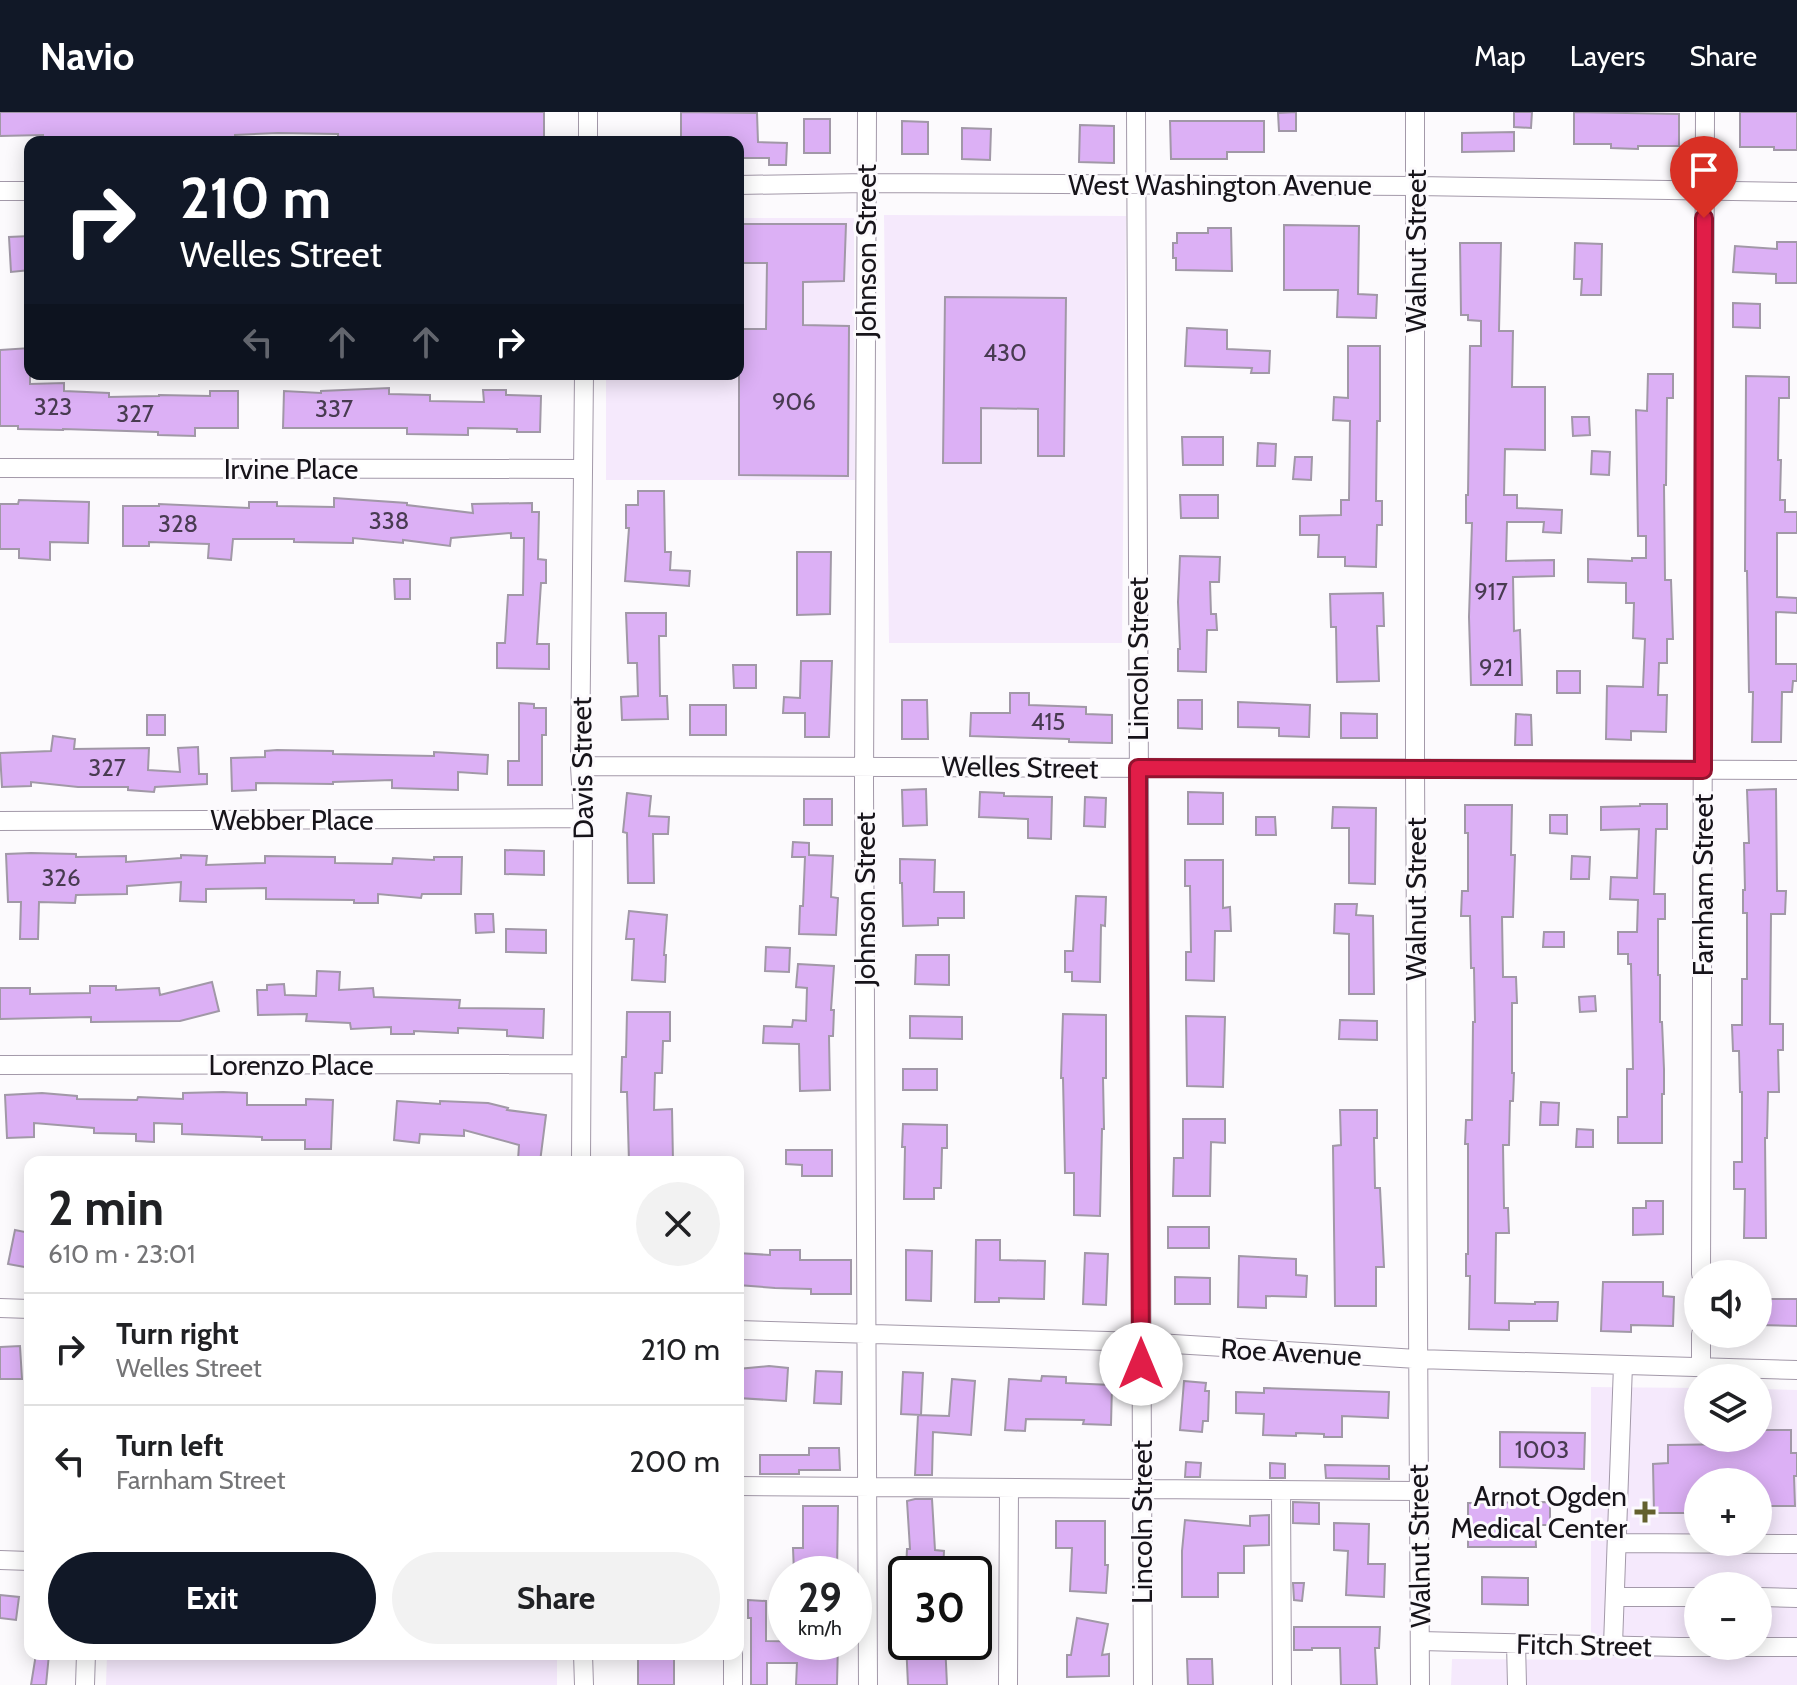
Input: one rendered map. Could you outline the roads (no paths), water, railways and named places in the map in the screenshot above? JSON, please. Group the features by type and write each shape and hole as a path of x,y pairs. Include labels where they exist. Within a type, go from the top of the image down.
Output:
{"street":[{"path":"588,112 588,136"},
{"name":"Johnson Street","path":"867,112 864,765 868,1685"},
{"name":"Lincoln Street","path":"1136,112 1143,1685"},
{"name":"Walnut Street","path":"1415,112 1420,1685"},
{"name":"Farnham Street","path":"1701,1260 1705,112"},
{"name":"West Washington Avenue","path":"744,185 1416,186 1797,192"},
{"path":"0,191 24,191"},
{"name":"Davis Street","path":"581,1156 581,469 584,380"},
{"name":"Irvine Place","path":"0,468 581,469"},
{"name":"Welles Street","path":"580,766 1797,770"},
{"name":"Webber Place","path":"0,821 583,818"},
{"name":"Lorenzo Place","path":"0,1065 581,1064"},
{"path":"0,1308 24,1309"},
{"name":"Roe Avenue","path":"744,1330 1141,1342 1417,1359 1684,1367"},
{"path":"1613,1645 1623,1365"},
{"name":"Roe Avenue","path":"1772,1369 1797,1370"},
{"path":"744,1486 1418,1491"},
{"path":"1008,1685 1009,1488"},
{"path":"1281,1490 1282,1685"},
{"path":"1617,1543 1797,1544"},
{"path":"0,1560 24,1561"},
{"path":"1615,1597 1684,1597"},
{"path":"1772,1597 1797,1598"},
{"name":"Fitch Street","path":"1420,1641 1797,1647"},
{"path":"1516,1643 1517,1685"},
{"path":"85,1685 86,1660"},
{"path":"583,1660 584,1685"},
{"path":"733,1660 733,1685"}],"place":[{"name":"Arnot Ogden Medical Center","path":"1645,1512"}]}
